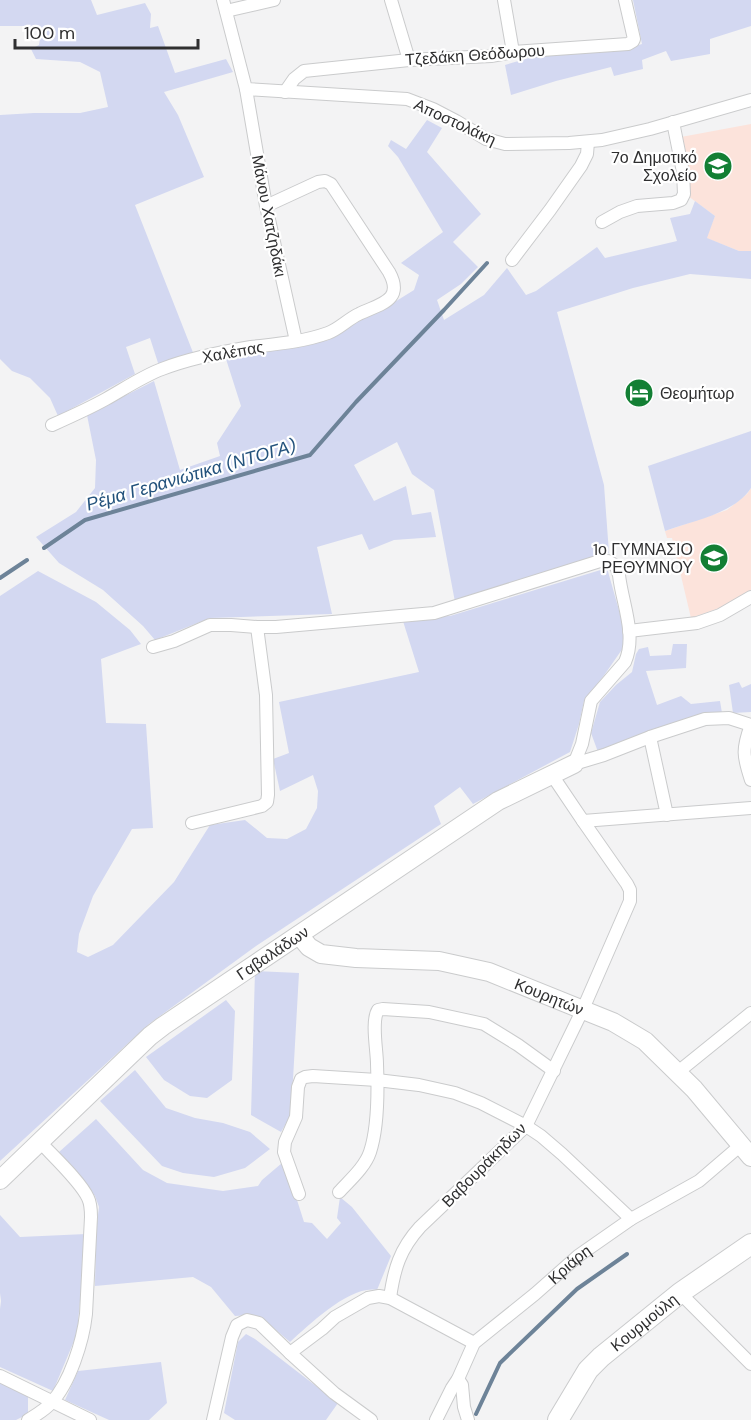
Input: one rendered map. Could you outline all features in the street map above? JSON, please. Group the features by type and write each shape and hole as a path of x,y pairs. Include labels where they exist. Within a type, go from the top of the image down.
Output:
{"main road":[{"name":"Κουρμούλη","path":"558,1420 588,1370 601,1357 680,1293 751,1244"}],"street":[{"path":"246,89 225,6 274,0"},
{"path":"391,0 409,60"},
{"path":"504,0 513,52"},
{"name":"Τζεδάκη Θεόδωρου","path":"285,92 294,79 304,71 409,60 491,56 513,52 628,44 634,39 625,0"},
{"name":"Αποστολάκη","path":"246,89 407,99 433,109 486,139 500,144 588,142 630,135 751,100"},
{"name":"Μάνου Χατζηδάκι","path":"246,89 266,206 296,342"},
{"path":"602,222 637,206 673,203 681,200 684,194 683,172 673,122"},
{"path":"512,260 581,166 587,154 588,142"},
{"name":"Χαλέπας","path":"52,425 99,403 160,369 219,353 296,342 331,332 348,319 385,302 392,296 393,280 389,272 331,184 325,181 318,182 266,206"},
{"path":"153,647 174,641 210,625 287,626 434,613 600,561 608,561 616,566 629,631 628,654 625,662 591,701 582,744 573,764"},
{"path":"629,631 697,622 720,615 751,597"},
{"path":"192,823 262,806 267,802 266,695 257,627"},
{"path":"573,764 705,719 729,718 751,725 745,741 744,760 751,780"},
{"path":"650,737 667,815"},
{"name":"Γαβαλάδων","path":"0,1180 143,1042 163,1026 498,801 573,764"},
{"name":"Βαβουράκηδων","path":"390,1298 394,1273 410,1239 526,1126 583,1009 629,905 631,894 627,884 552,775"},
{"path":"583,821 751,808"},
{"name":"Κουρητών","path":"299,935 309,947 321,954 356,958 439,961 471,967 489,972 613,1022 645,1041 678,1071 748,1154"},
{"path":"339,1192 370,1153 375,1121 377,1052 375,1018 377,1011 383,1009 429,1012 484,1024 554,1071"},
{"path":"678,1071 751,1013"},
{"path":"299,1194 284,1152 285,1142 296,1117 298,1087 301,1079 313,1076 377,1080 419,1085 465,1096 526,1126 562,1154 631,1219"},
{"path":"28,1420 52,1402 75,1360 84,1330 91,1209 84,1190 40,1142"},
{"name":"Κριάρη","path":"436,1420 474,1343 578,1256 631,1219 748,1154"},
{"path":"680,1293 751,1364"},
{"path":"290,1353 335,1317 368,1298 379,1296 390,1298 474,1343"},
{"path":"213,1420 232,1337 237,1325 247,1320 259,1323 334,1393 371,1420"},
{"path":"0,1376 90,1420"},
{"path":"458,1379 462,1385 468,1420"}],"shaded area":[{"path":"0,0 91,0 97,15 145,3 151,14 150,28 158,26 175,73 226,59 233,72 164,92 178,115 204,177 135,205 194,355 159,366 150,338 126,347 135,374 58,416 50,398 30,378 12,371 0,359 0,115 80,113 108,107 100,72 80,62 36,59 31,49 39,45 41,32 28,26 0,26"},
{"path":"633,0 751,0 751,26 710,39 710,54 671,61 666,51 642,60 643,69 614,76 611,67 511,95 505,65 539,55 622,50 642,44"},
{"path":"427,120 442,128 427,152 481,214 453,242 478,267 461,284 437,300 444,320 484,295 507,268 526,295 536,291 597,247 605,258 677,241 670,218 690,214 695,201 715,216 707,238 739,251 751,251 751,279 690,274 633,288 557,312 604,485 609,553 455,602 434,490 412,474 397,442 354,465 374,501 406,486 412,515 431,512 436,537 394,540 369,550 362,534 317,547 332,614 210,618 155,640 103,590 59,563 36,537 76,512 95,488 96,460 87,415 154,381 180,470 220,456 217,443 241,406 226,359 329,340 356,322 414,290 419,275 401,263 443,232 398,157 388,146 391,140 406,149"},
{"name":"7ο Δημοτικό Σχολείο","path":"751,124 751,251 739,251 706,238 715,216 688,196 681,137"},
{"path":"751,431 751,488 744,497 712,516 665,531 648,466"},
{"name":"1ο ΓΥΜΝΑΣΙΟ ΡΕΘΥΜΝΟΥ","path":"751,488 751,591 725,606 691,618 672,538 667,538 665,531 727,510"},
{"path":"607,568 624,628 623,648 584,701 570,752 473,804 460,787 434,806 441,824 256,946 149,1024 0,1161 0,596 38,571 96,602 130,630 141,644 101,659 106,723 146,724 153,828 132,829 93,896 79,934 77,952 88,957 113,945 174,882 210,825 245,820 267,838 287,839 306,829 317,808 318,791 313,775 280,791 273,759 289,753 279,702 419,672 402,618 450,616"},
{"path":"673,644 687,644 686,668 646,671 657,705 681,696 691,704 720,701 722,713 696,715 598,752 591,733 600,702 632,672 639,649 648,647 650,656 671,655"},
{"path":"739,682 742,688 751,684 751,712 733,713 729,685"},
{"path":"255,971 299,973 291,1115 281,1132 251,1115"},
{"path":"226,1000 235,1011 232,1080 207,1098 190,1096 164,1080 146,1057"},
{"path":"135,1070 166,1108 250,1132 270,1149 245,1168 214,1177 183,1173 162,1166 100,1101"},
{"path":"96,1119 143,1170 167,1183 223,1191 258,1186 282,1163 304,1222 312,1223 327,1239 341,1223 337,1218 340,1197 352,1207 391,1256 377,1290 366,1290 343,1300 330,1308 290,1342 262,1318 250,1315 235,1316 211,1287 193,1277 95,1286 99,1207 95,1196 59,1152"},
{"path":"0,1215 20,1237 86,1234 77,1334 53,1391 0,1367"},
{"path":"246,1334 338,1403 326,1420 235,1420 224,1413 238,1342"},
{"path":"161,1362 167,1403 149,1420 109,1420 65,1400 78,1371"},
{"path":"0,1382 28,1396 28,1414 16,1420 0,1420"}],"waterway":[{"name":"Ρέμα Γερανιώτικα (ΝΤΟΓΑ)","path":"44,548 85,520 310,455 356,402 487,263"},
{"name":"Ρέμα Γερανιώτικα (ΝΤΟΓΑ)","path":"0,578 27,560"},
{"path":"476,1414 500,1363 577,1289 627,1254"}],"place":[{"name":"7ο Δημοτικό Σχολείο","path":"718,166"},
{"name":"Θεομήτωρ","path":"639,393"},
{"name":"1ο ΓΥΜΝΑΣΙΟ ΡΕΘΥΜΝΟΥ","path":"714,558"}]}
